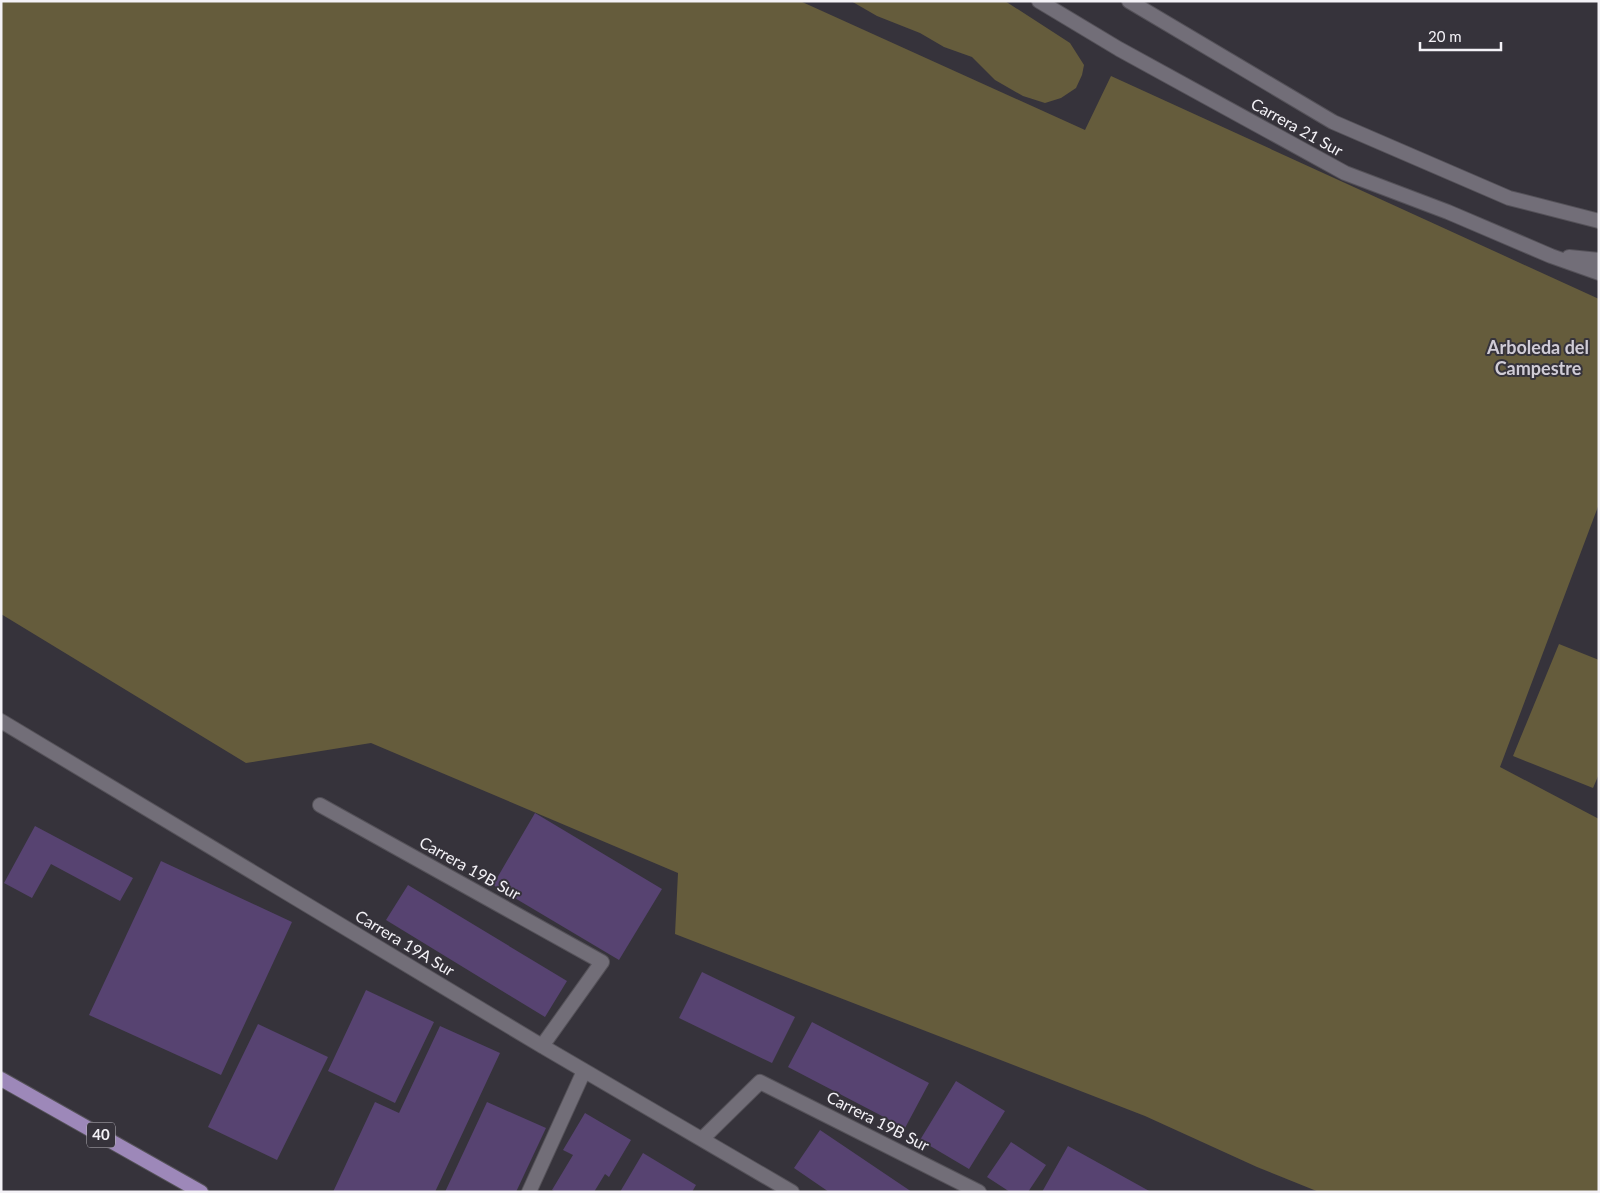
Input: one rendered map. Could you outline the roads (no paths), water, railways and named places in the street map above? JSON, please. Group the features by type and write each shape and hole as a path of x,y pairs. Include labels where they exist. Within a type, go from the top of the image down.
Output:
{"main road":[{"name":"40","path":"1,1079 201,1192"}],"street":[{"name":"Carrera 21 Sur","path":"1039,1 1119,49 1345,173 1448,212 1551,256 1599,273"},
{"name":"Carrera 21 Sur","path":"1129,1 1333,122 1509,198 1599,221"},
{"name":"Carrera 21 Sur","path":"1551,256 1599,260"},
{"name":"Carrera 19A Sur","path":"1,721 542,1046 792,1192"},
{"name":"Carrera 19B Sur","path":"320,805 602,962 542,1046"},
{"path":"529,1192 584,1070"},
{"name":"Carrera 19B Sur","path":"702,1139 760,1082 979,1192"}],"district":[{"name":"Arboleda del Campestre","path":"1538,358"}]}
